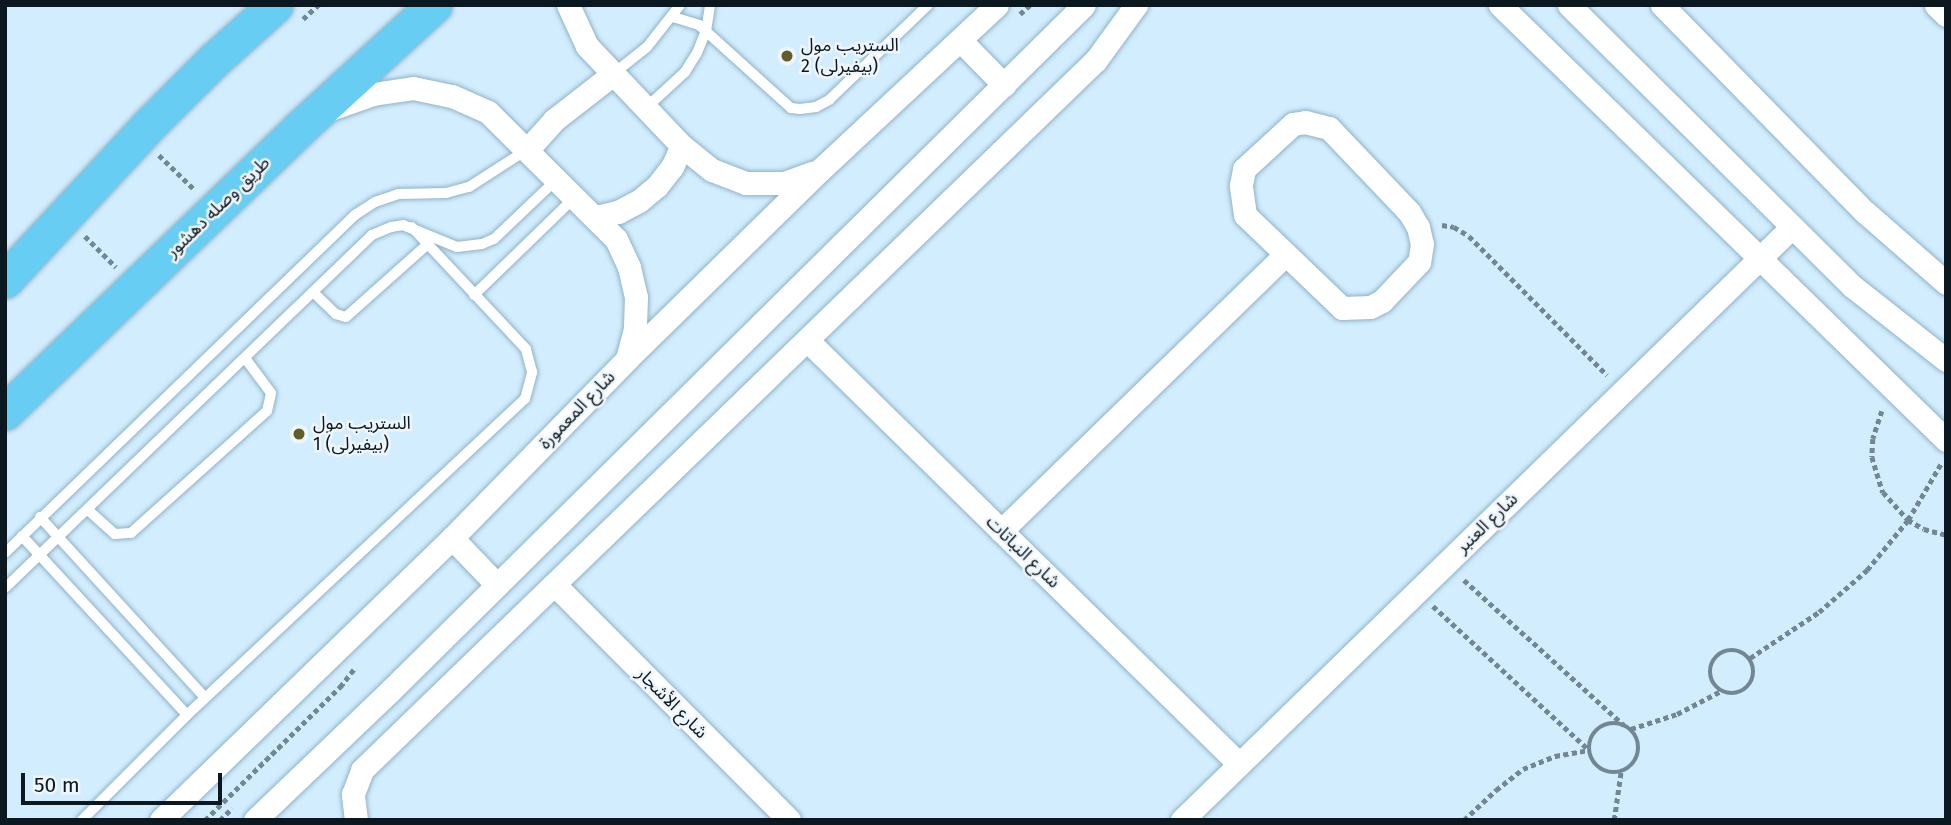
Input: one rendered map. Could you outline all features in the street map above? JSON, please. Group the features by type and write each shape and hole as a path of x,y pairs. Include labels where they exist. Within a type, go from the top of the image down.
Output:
{"main road":[{"path":"7,278 149,125 275,5"},
{"name":"طريق وصله دهشور","path":"5,412 302,126 435,5"}],"street":[{"path":"568,5 587,46 682,146 712,170 746,183 784,183 819,171"},
{"name":"شارع المعمورة","path":"164,819 452,538 627,359 819,171 997,5"},
{"path":"254,820 391,690 1084,5"},
{"path":"356,820 353,794 362,770 414,716 556,586 1096,61 1136,5"},
{"path":"1500,5 1946,440"},
{"path":"1569,5 1852,286 1946,360"},
{"path":"1662,5 1865,212 1946,283"},
{"path":"1936,5 1946,15"},
{"path":"960,40 1004,85"},
{"path":"528,149 573,103 613,74"},
{"path":"302,126 335,106 373,94 414,88 452,96 488,112 616,239 629,267 636,297 635,329 627,359"},
{"path":"1293,124 1317,124 1329,128 1409,212 1418,228 1422,244 1419,262 1382,301 1370,307 1342,309 1286,254 1245,215 1241,185 1244,169 1293,124"},
{"path":"596,217 618,212 639,201 657,186 672,167 682,146"},
{"name":"شارع العنبر","path":"1182,820 1791,227"},
{"path":"1001,531 1286,254"},
{"name":"شارع النباتات","path":"807,340 1239,764"},
{"path":"452,538 497,585"},
{"name":"شارع الأشجار","path":"556,586 789,820"},
{"path":"391,690 414,716"},
{"path":"276,820 284,792"}],"lane":[{"path":"613,74 647,47 680,5"},
{"path":"647,107 685,72 706,31 710,5"},
{"path":"673,17 691,20 791,108 800,109 816,107 829,100 928,5"},
{"path":"5,552 355,215 375,202 398,194 446,192 469,187 490,176 528,149"},
{"path":"5,588 372,235 391,227 412,227 457,247 482,244 494,239 558,179"},
{"path":"474,295 575,197"},
{"path":"82,820 187,715 525,400 532,372 526,349 412,227"},
{"path":"313,292 336,314 346,317 428,244"},
{"path":"88,510 115,534 131,533 267,411 271,393 245,358"},
{"path":"40,517 205,698"},
{"path":"22,536 187,715"}],"path":[{"path":"158,154 197,191"},
{"path":"1418,228 1436,225 1454,227 1469,236 1623,391"},
{"path":"84,235 116,267"},
{"path":"1895,390 1877,421 1872,457 1883,492 1908,520 1924,529 1946,535"},
{"path":"1750,658 1844,593 1874,562 1908,520 1946,456"},
{"path":"1417,591 1589,750 1600,768 1610,772 1629,768 1638,753 1636,736 1630,729 1445,564"},
{"path":"1630,729 1677,714 1721,691 1738,694 1752,683 1755,675 1750,658 1737,650 1729,650 1716,657 1710,671 1711,679 1721,691"},
{"path":"205,820 340,687 356,665"},
{"path":"1589,750 1596,730 1614,722 1624,725"},
{"path":"1464,820 1496,790 1524,769 1555,756 1589,750"},
{"path":"1614,820 1621,771"},
{"path":"220,820 240,800"}],"place":[{"name":"الستريب مول 2 (بيفيرلى)","path":"787,56"},
{"name":"الستريب مول 1 (بيفيرلى)","path":"299,434"}]}
